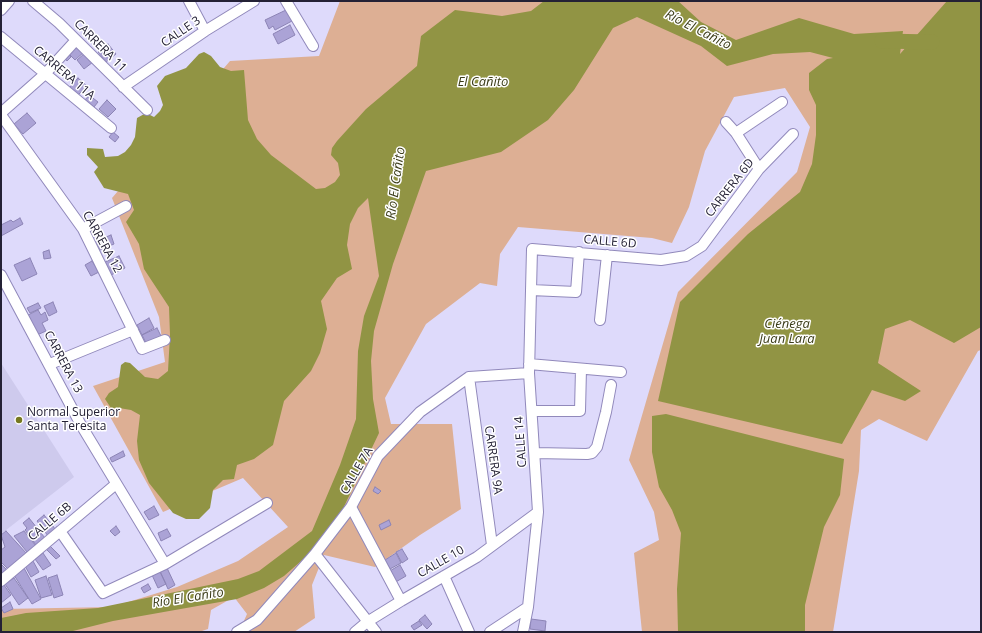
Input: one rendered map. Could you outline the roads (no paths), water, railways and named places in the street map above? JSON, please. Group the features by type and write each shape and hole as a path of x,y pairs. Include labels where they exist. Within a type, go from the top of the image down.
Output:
{"street":[{"path":"1,10 9,1"},
{"name":"CARRERA 11","path":"33,1 59,23 147,110"},
{"path":"189,1 206,31"},
{"name":"CALLE 3","path":"123,87 206,31 254,1"},
{"path":"286,1 313,46"},
{"name":"CARRERA 11A","path":"1,37 111,128"},
{"path":"1,114 45,74 76,40"},
{"path":"736,133 782,102"},
{"name":"CARRERA 12","path":"1,114 83,229 142,349 165,340"},
{"path":"726,122 736,133 759,169"},
{"name":"CARRERA 6D","path":"686,256 702,246 759,169 793,134"},
{"path":"83,229 126,206"},
{"name":"CALLE 6D","path":"532,249 661,260 686,256"},
{"name":"CALLE 14","path":"522,632 528,607 538,512 529,368 532,249"},
{"path":"531,290 576,292 579,252"},
{"path":"600,320 607,255"},
{"name":"CARRERA 13","path":"1,275 50,364 81,425 166,564"},
{"path":"50,364 133,330"},
{"path":"469,377 529,368 581,369 621,372"},
{"path":"532,410 580,411 581,369"},
{"name":"CALLE 7A","path":"237,632 257,620 315,554 350,507 378,456 420,412 469,377"},
{"name":"CARRERA 9A","path":"469,377 492,545"},
{"path":"534,453 592,453 597,447 611,385"},
{"name":"CALLE 6B","path":"1,581 116,484"},
{"path":"60,531 103,593 166,564 267,503"},
{"path":"350,507 401,600"},
{"name":"CALLE 10","path":"355,632 367,622 401,600 477,557 538,512"},
{"path":"315,554 376,632"},
{"path":"444,576 469,632"},
{"path":"490,632 528,607"}],"water":[{"path":"544,1 678,1 701,22 736,40 799,18 854,34 903,31 900,54 947,1 981,1 981,327 954,343 910,320 885,329 878,363 921,391 905,401 872,390 842,444 658,401 680,302 748,234 800,192 812,164 816,135 816,105 809,90 809,73 827,59 833,58 810,52 773,54 727,66 701,46 637,17 613,28 574,90 548,120 501,152 426,171 393,264 374,331 371,361 373,399 379,433 341,513 328,533 308,555 284,576 264,588 237,599 113,621 69,632 1,632 1,618 26,613 98,608 238,579 259,571 312,531 340,465 356,419 358,351 364,316 379,276 368,198 358,208 350,224 347,245 352,269 337,278 321,301 327,329 320,353 311,371 284,401 273,445 254,459 237,465 234,479 223,480 213,490 210,508 199,519 186,519 173,513 149,483 139,460 137,441 140,415 131,410 111,408 105,399 109,393 118,387 121,365 125,362 130,363 145,377 158,379 168,371 170,335 169,307 144,269 139,244 126,222 134,210 128,194 104,188 94,172 98,167 87,155 87,148 103,149 105,157 118,156 125,152 135,137 137,118 146,113 154,117 163,105 157,86 165,76 186,68 199,54 204,52 211,56 220,67 231,71 244,70 248,120 257,139 271,155 316,189 325,188 335,182 340,175 338,163 331,155 332,148 366,109 417,66 421,36 455,10 502,16 531,11"},
{"path":"666,414 844,459 840,495 824,527 805,605 805,632 678,632 677,589 681,533 672,510 659,487 652,452 652,416"}],"waterway":[{"name":"Río El Cañito","path":"882,41 932,42"}],"place":[{"name":"Normal Superior Santa Teresita","path":"19,420"}],"water label":[{"name":"El Cañito","path":"483,82"},
{"name":"Ciénega Juan Lara","path":"787,332"}]}
